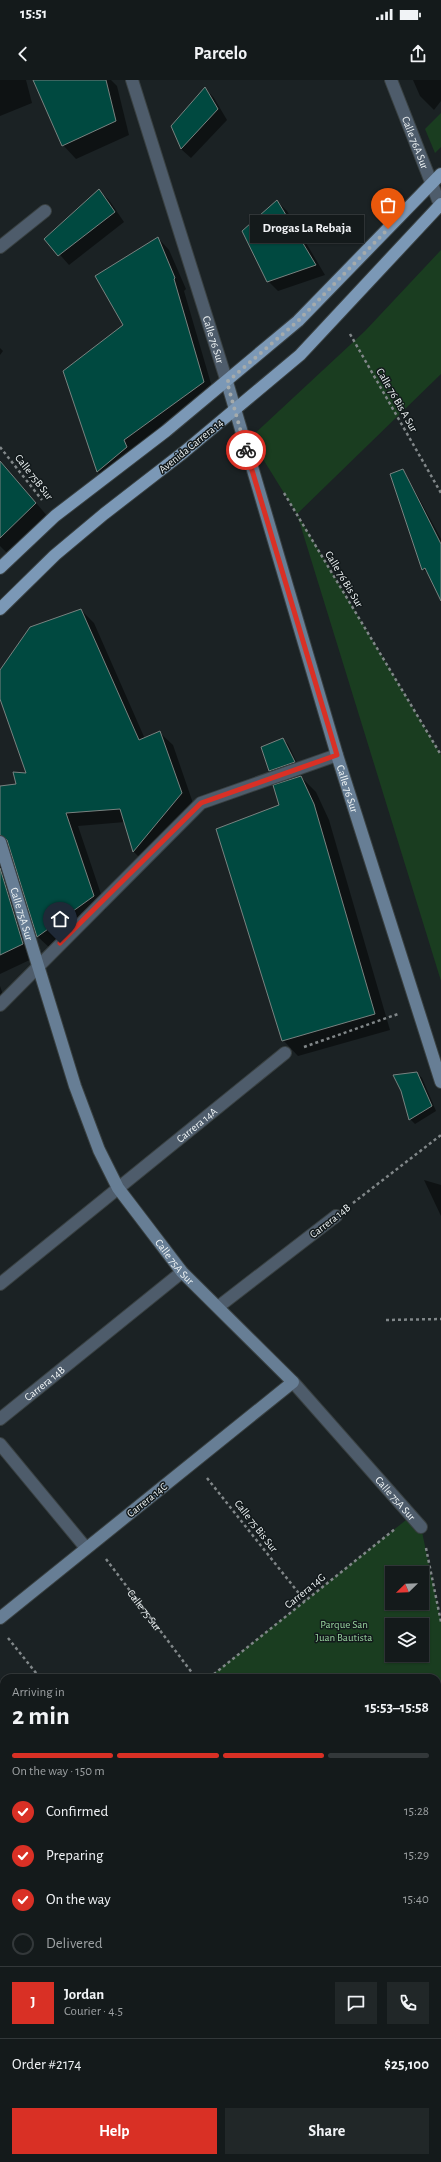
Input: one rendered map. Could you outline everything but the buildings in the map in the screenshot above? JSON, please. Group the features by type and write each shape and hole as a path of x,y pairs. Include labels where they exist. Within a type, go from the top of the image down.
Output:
{"main road":[{"path":"0,568 55,516 166,431 227,382 298,321 441,174"},
{"name":"Avenida Carrera 14","path":"0,609 55,556 104,514 184,452 300,354 339,315 440,205"}],"street":[{"name":"Calle 76 Sur","path":"132,80 227,382 234,411 337,755 441,1082"},
{"name":"Calle 76A Sur","path":"391,80 440,205"},
{"path":"0,247 45,211"},
{"path":"0,1005 38,965 201,803 337,755"},
{"name":"Calle 75A Sur","path":"0,842 75,1086 99,1150 118,1188 182,1272 293,1382 421,1527"},
{"name":"Carrera 14A","path":"0,1284 285,1053"},
{"name":"Carrera 14B","path":"218,1307 336,1216"},
{"name":"Carrera 14B","path":"0,1419 182,1272"},
{"name":"Carrera 14C","path":"0,1618 293,1382"},
{"path":"0,1444 90,1545"}],"path":[{"name":"Calle 76 Bis A Sur","path":"339,315 441,493"},
{"name":"Calle 75B Sur","path":"0,447 55,516"},
{"name":"Calle 76 Bis Sur","path":"281,489 441,755"},
{"path":"285,1053 417,1008"},
{"name":"Carrera 14B","path":"336,1216 441,1134"},
{"path":"386,1320 441,1319"},
{"name":"Calle 75 Bis Sur","path":"194,1462 305,1601"},
{"name":"Carrera 14G","path":"214,1674 411,1516"},
{"name":"Calle 75A Sur","path":"421,1527 441,1622"},
{"name":"Calle 75 Sur","path":"90,1545 193,1674"},
{"path":"4,1633 37,1674"}],"green space":[{"path":"441,113 441,147 435,153 425,129"},
{"path":"441,250 441,374 297,514 250,438 365,331"},
{"path":"297,514 441,755 441,981"},
{"name":"Parque San Juan Bautista","path":"411,1516 421,1527 441,1622 441,1674 213,1674"}],"way so far":[{"path":"246,450 227,382 298,321 388,229"}],"place":[{"name":"Drogas La Rebaja","path":"388,229"}],"route":[{"path":"60,943 201,803 337,755 246,450"}]}
